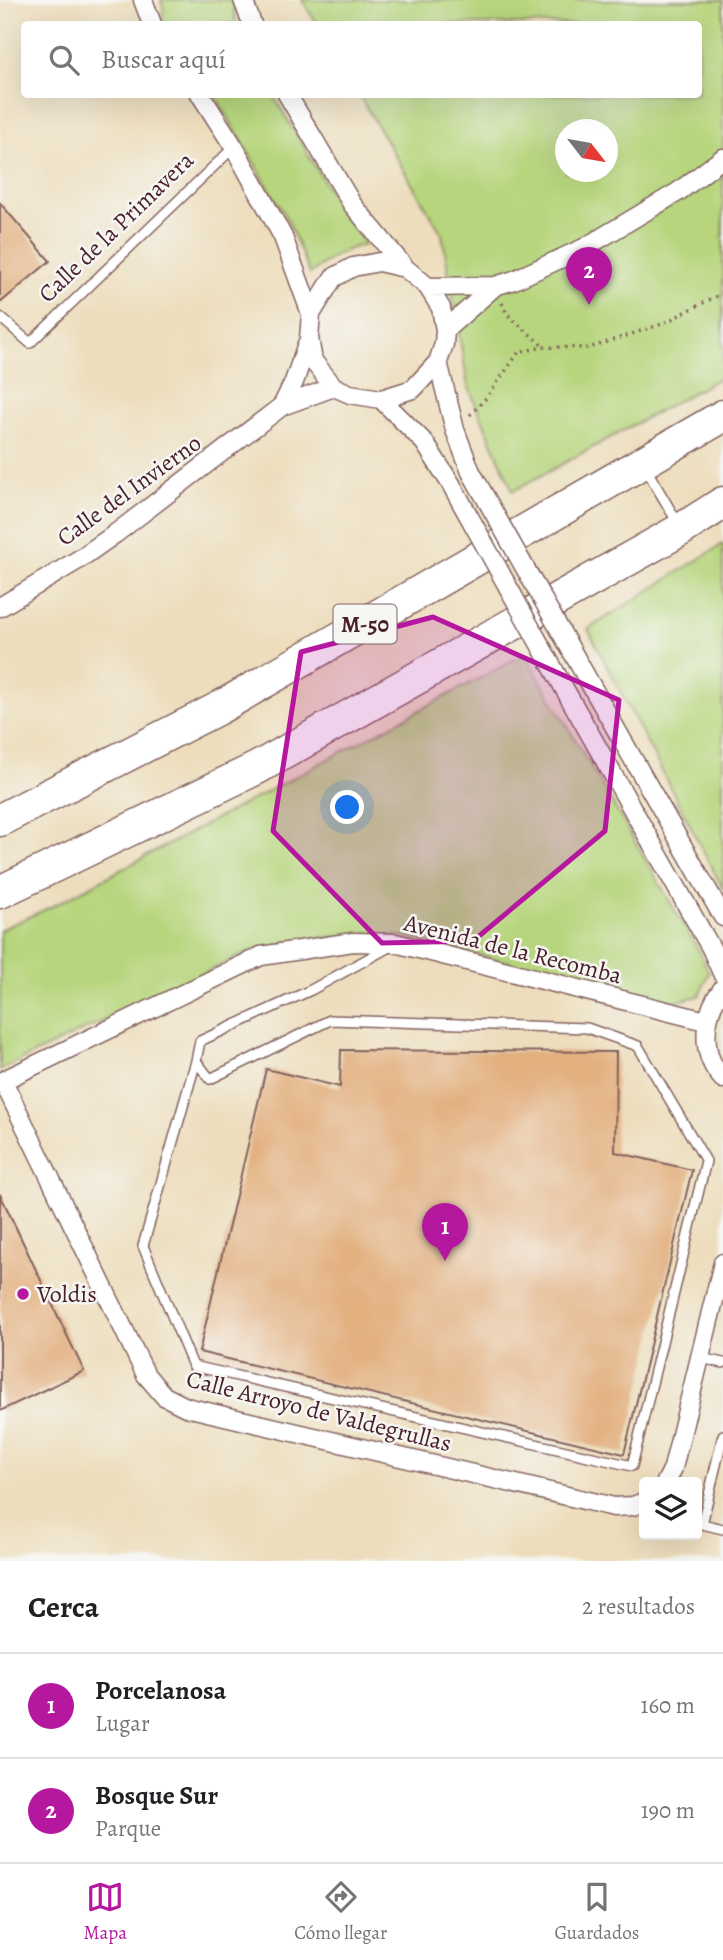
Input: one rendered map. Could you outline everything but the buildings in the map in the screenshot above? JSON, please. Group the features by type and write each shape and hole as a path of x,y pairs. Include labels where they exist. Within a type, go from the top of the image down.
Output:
{"highway":[{"name":"M-50","path":"0,820 219,708 723,416"},
{"path":"0,892 257,768 682,529 723,503"}],"street":[{"path":"143,0 151,21"},
{"path":"243,0 251,21"},
{"path":"203,98 234,147 283,237 311,314 309,338 298,374 282,406"},
{"path":"289,98 352,204 405,268 428,287 441,308 445,330 438,362 413,389 381,399 350,394 334,387 313,361 309,338"},
{"path":"428,287 495,286 514,280 584,248 678,192 723,158"},
{"path":"311,314 333,278 354,267 379,262 405,268"},
{"path":"445,330 495,286"},
{"path":"438,362 455,430 471,472 723,917"},
{"path":"282,406 334,387"},
{"path":"381,399 424,442 451,484 711,948 723,975"},
{"name":"Calle del Invierno","path":"0,607 78,560 115,534 282,406"},
{"name":"Avenida de la Recomba","path":"2,1081 261,956 353,942 395,943 706,1021"},
{"path":"723,988 709,1009 706,1021 708,1049 716,1072 723,1079"},
{"name":"Calle Arroyo de Valdegrullas","path":"2,1081 146,1375 164,1396 186,1407 614,1507 639,1504"},
{"path":"668,1477 673,1468 723,1263"}],"lane":[{"name":"Calle de la Primavera","path":"0,317 30,343 234,147"},
{"path":"643,463 682,529"},
{"path":"195,1061 209,1079 330,1020 587,1028 638,1046 706,1161 632,1466 193,1366 144,1246 200,1041 311,990 395,943"},
{"path":"701,1358 723,1363"},
{"path":"723,1435 702,1524 723,1529"}],"path":[{"path":"495,286 507,314 544,347"},
{"path":"469,416 487,397 519,352 544,347 589,348 662,324 723,293"}],"highlighted area":[{"path":"433,617 619,700 605,831 473,941 382,943 273,831 301,652"}],"green space":[{"path":"161,0 233,0 236,21 163,21"},
{"path":"302,0 723,0 723,376 513,491 468,386 442,234 361,98 702,98 702,21 315,21"},
{"path":"217,98 275,98 343,214 365,244 336,256 310,274 288,221"},
{"path":"723,544 723,889 588,629"},
{"path":"525,654 700,953 709,973 699,996 674,1002 400,936 304,938 246,953 0,1070 0,930 53,906"}],"place":[{"name":"Bosque Sur","path":"589,305"},
{"name":"Porcelanosa","path":"445,1261"},
{"name":"Voldis","path":"23,1294"}]}
